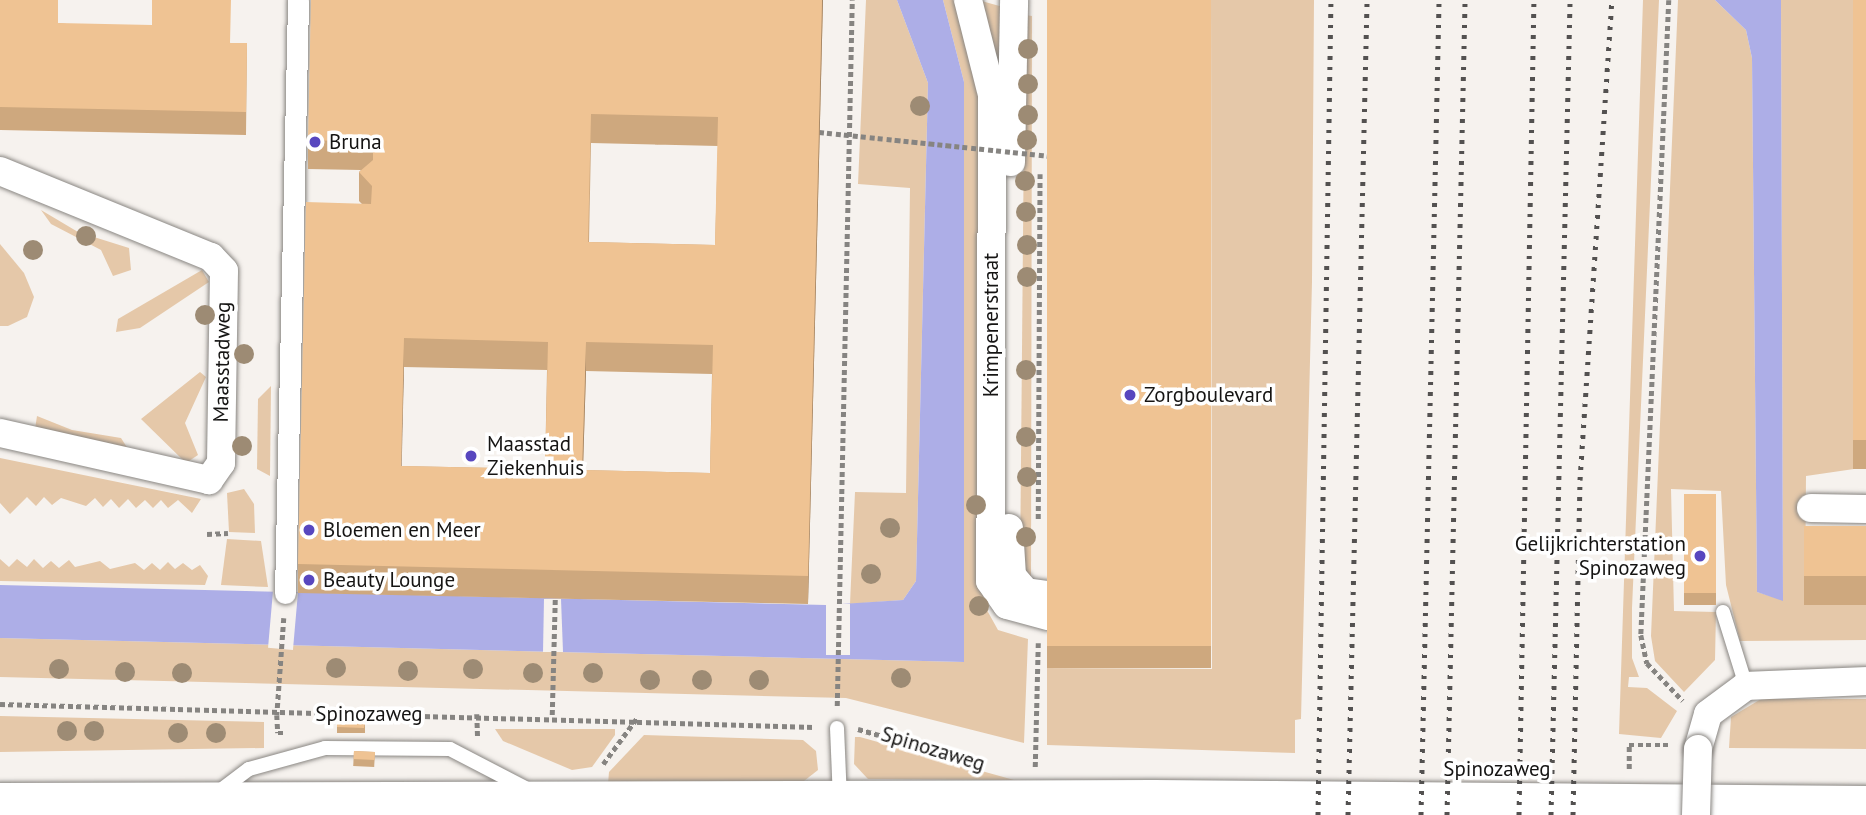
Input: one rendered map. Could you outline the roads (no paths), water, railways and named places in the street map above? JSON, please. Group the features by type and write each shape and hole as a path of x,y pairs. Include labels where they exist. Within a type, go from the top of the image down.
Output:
{"main road":[{"name":"Spinozaweg","path":"0,802 202,804 840,800 1866,805"}],"street":[{"path":"285,593 298,0"},
{"name":"Krimpenerstraat","path":"968,0 992,94 990,581 1007,605 1044,608 1020,589 1009,557 1014,0"},
{"name":"Maasstadweg","path":"0,172 211,257 224,271 221,463 209,480 0,433"},
{"path":"1811,508 1866,509"},
{"path":"1696,815 1698,749 1708,714 1746,687 1866,681"}],"lane":[{"path":"1723,612 1746,687"},
{"path":"837,728 840,800"},
{"name":"Spinozaweg","path":"202,804 249,769 326,748 450,749 555,803"}],"water":[{"path":"897,0 943,0 964,82 964,662 0,638 0,585 826,605 903,600 916,581 928,83"},
{"path":"1715,0 1781,0 1783,601 1757,592 1752,58 1746,30"}],"railway":[{"path":"1318,815 1331,0"},
{"path":"1348,815 1367,0"},
{"path":"1421,815 1439,0"},
{"path":"1447,815 1465,0"},
{"path":"1519,815 1534,0"},
{"path":"1551,815 1570,0"},
{"path":"1573,815 1580,480 1612,0"}],"place":[{"name":"Bruna","path":"315,142"},
{"name":"Zorgboulevard","path":"1130,395"},
{"name":"Maasstad Ziekenhuis","path":"471,456"},
{"name":"Bloemen en Meer","path":"309,530"},
{"name":"Gelijkrichterstation Spinozaweg","path":"1700,556"},
{"name":"Beauty Lounge","path":"309,580"}]}
